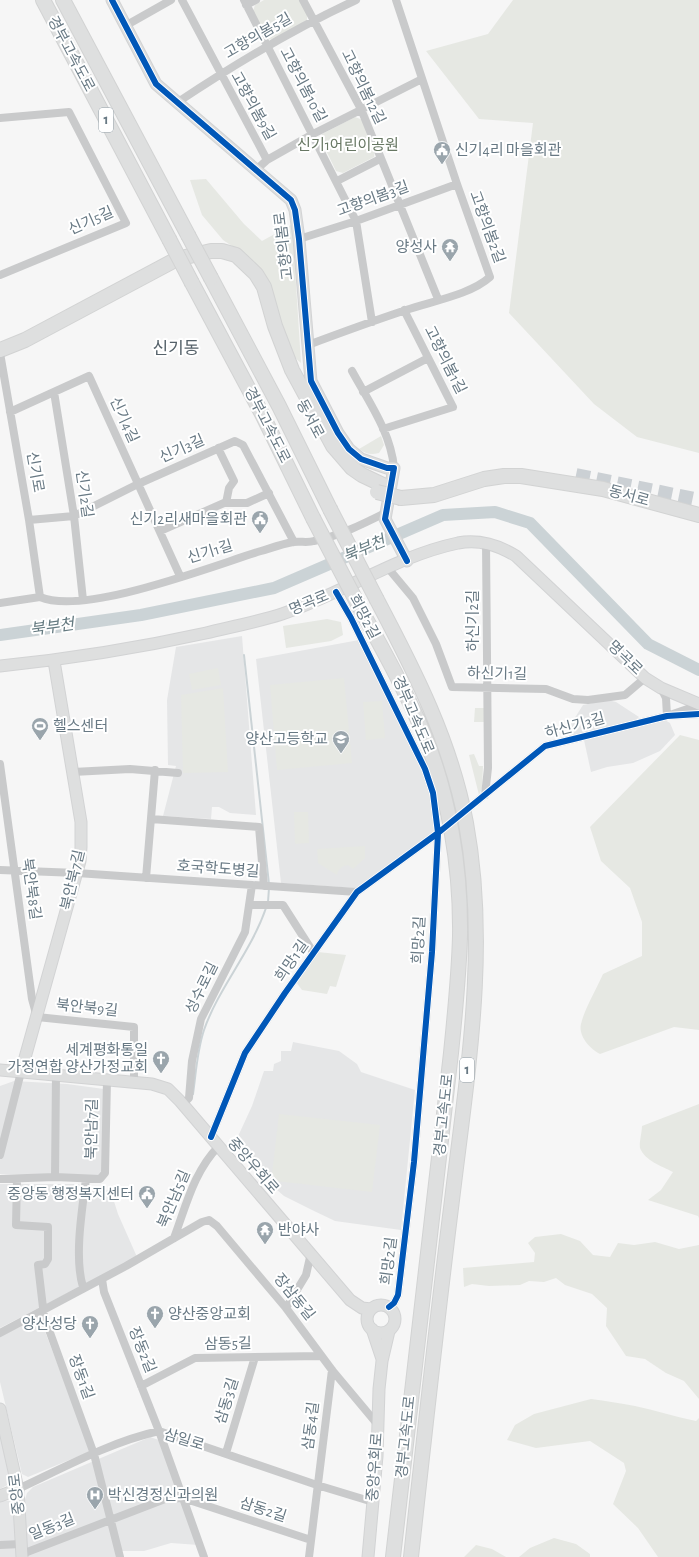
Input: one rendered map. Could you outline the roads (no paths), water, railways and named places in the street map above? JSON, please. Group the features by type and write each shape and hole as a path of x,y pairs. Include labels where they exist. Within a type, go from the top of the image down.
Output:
{"highway":[{"name":"경부고속도로","path":"43,0 262,414 313,518 400,682 423,733 434,763 449,820 459,904 460,935 458,987 393,1557"},
{"name":"경부고속도로","path":"63,0 279,406 422,688 450,761 460,796 470,850 476,921 476,968 470,1042 433,1348 411,1557"},
{"name":"동서로","path":"0,350 25,340 177,259 211,251 222,251 236,255 256,274 264,287 275,326 292,370 333,446 352,468 380,488 402,494 434,496 484,479 504,476 521,476 603,488 699,514"},
{"name":"동서로","path":"402,494 434,488 458,478 498,470 525,468 576,475"}],"main road":[{"name":"고향의봄로","path":"112,0 152,79 291,200 295,210 299,239 312,381 345,444 361,459 387,468 394,468"},
{"path":"394,468 390,496 385,516 407,561"},
{"name":"명곡로","path":"0,666 54,661 154,644 258,622 284,614 388,568 458,543 486,543 506,550 527,565 645,678 661,688 699,705"},
{"name":"북안북7길","path":"21,1072 77,873 82,847 73,772 54,661"},
{"name":"중앙우회로","path":"0,1070 134,1082 161,1086 168,1089 183,1104 350,1300 362,1308 371,1309"},
{"path":"350,1300 369,1326 380,1333 389,1330 394,1323 394,1314 389,1307 380,1305 371,1309 367,1317 369,1326 382,1361"},
{"name":"중앙우회로","path":"368,1557 373,1502 379,1389 382,1361 389,1330"},
{"name":"중앙로","path":"0,1409 18,1489 22,1551"},
{"name":"삼일로","path":"0,1496 18,1489"}],"street":[{"path":"125,26 171,0"},
{"name":"고향의봄9길","path":"182,0 267,160"},
{"path":"245,2 256,0"},
{"name":"고향의봄12길","path":"304,0 361,109 438,299"},
{"name":"고향의봄5길","path":"178,102 220,74 267,46 314,20 356,0"},
{"name":"고향의봄2길","path":"308,345 404,310 482,285 490,277 457,184 396,0"},
{"name":"고향의봄10길","path":"245,2 356,221 372,322"},
{"path":"257,169 267,160 313,134 422,79"},
{"name":"신기5길","path":"0,118 69,112 126,223 0,275"},
{"path":"337,181 380,159"},
{"name":"고향의봄3길","path":"299,239 356,221 457,184"},
{"name":"고향의봄1길","path":"383,429 453,407 404,310"},
{"name":"신기로","path":"0,354 29,520 40,597"},
{"path":"363,392 428,358"},
{"path":"352,371 393,451 394,468"},
{"name":"신기4길","path":"10,412 89,376 180,576"},
{"name":"신기2길","path":"54,392 74,516 83,600"},
{"name":"신기3길","path":"29,520 74,516 138,484 235,441 243,445 294,542"},
{"path":"218,448 234,481 229,488 226,503"},
{"path":"160,531 226,503 247,502 269,492"},
{"name":"신기1길","path":"0,603 40,597 49,600 83,600 112,596 294,542 314,542 385,516"},
{"name":"하신기2길","path":"485,795 488,768 486,543"},
{"name":"하신기1길","path":"388,568 413,598 436,644 452,688 488,687 546,689 572,699 588,700 625,695 645,678"},
{"name":"희망2길","path":"336,592 351,618 426,769 433,793 438,833 432,957 413,1170 398,1295 394,1303 389,1307"},
{"path":"661,688 666,698 667,716 699,705"},
{"name":"하신기3길","path":"476,802 545,746 667,716 699,714"},
{"name":"북안북8길","path":"0,764 32,999 37,1017"},
{"path":"73,772 130,769 178,773"},
{"path":"146,878 155,770"},
{"path":"151,819 259,827 265,886"},
{"name":"희망1길","path":"215,1142 242,1058 313,952 357,892 438,833"},
{"name":"호국학도병길","path":"0,870 77,873 357,892"},
{"name":"성수로길","path":"183,1104 189,1098 192,1061 201,1018 245,932 252,885"},
{"path":"250,905 283,904 313,952"},
{"name":"북안북9길","path":"37,1017 134,1027 134,1082"},
{"path":"0,1155 21,1072"},
{"path":"55,1177 56,1075"},
{"name":"북안남7길","path":"0,1179 55,1177 100,1179 105,1173 107,1080"},
{"name":"북안남5길","path":"0,1333 83,1287 102,1279 174,1238 193,1184 211,1153 215,1142"},
{"name":"장동1길","path":"17,1179 16,1225 48,1227 48,1259 45,1264 38,1265 43,1310 94,1454 120,1557"},
{"path":"83,1287 80,1277 80,1246 86,1179"},
{"name":"장삼동길","path":"174,1238 209,1220 217,1226 286,1308 332,1370 378,1425"},
{"path":"286,1308 293,1299 306,1275 311,1253"},
{"name":"장동2길","path":"102,1279 104,1292 159,1431 204,1557"},
{"name":"삼동5길","path":"141,1386 196,1358 321,1356"},
{"name":"삼동3길","path":"226,1453 255,1357"},
{"name":"삼동4길","path":"309,1557 332,1370"},
{"name":"삼일로","path":"18,1489 94,1454 146,1434 159,1431 373,1502"},
{"name":"일동3길","path":"0,1545 22,1551 165,1500 183,1498"},
{"name":"삼동2길","path":"183,1498 311,1540"}],"waterway":[{"name":"북부천","path":"0,635 141,615 274,588 443,515 495,512 530,523 648,644 699,670"},
{"path":"244,655 269,884"},
{"path":"268,902 269,888"},
{"path":"193,1094 198,1054 210,1014 252,940 266,908"}],"tunnel":[{"path":"576,475 699,500"},
{"path":"438,833 476,802"}],"place":[{"name":"신기4리 마을회관","path":"442,165"},
{"name":"양성사","path":"450,262"},
{"name":"신기2리새마을회관","path":"260,534"},
{"name":"헬스센터","path":"40,741"},
{"name":"양산고등학교","path":"341,754"},
{"name":"세계평화통일 가정연합 양산가정교회","path":"161,1074"},
{"name":"중앙동 행정복지센터","path":"147,1209"},
{"name":"반야사","path":"265,1245"},
{"name":"양산중앙교회","path":"155,1329"},
{"name":"양산성당","path":"90,1339"},
{"name":"박신경정신과의원","path":"95,1510"}],"district":[{"name":"신기동","path":"176,348"}],"park label":[{"name":"신기1어린이공원","path":"348,145"}]}
